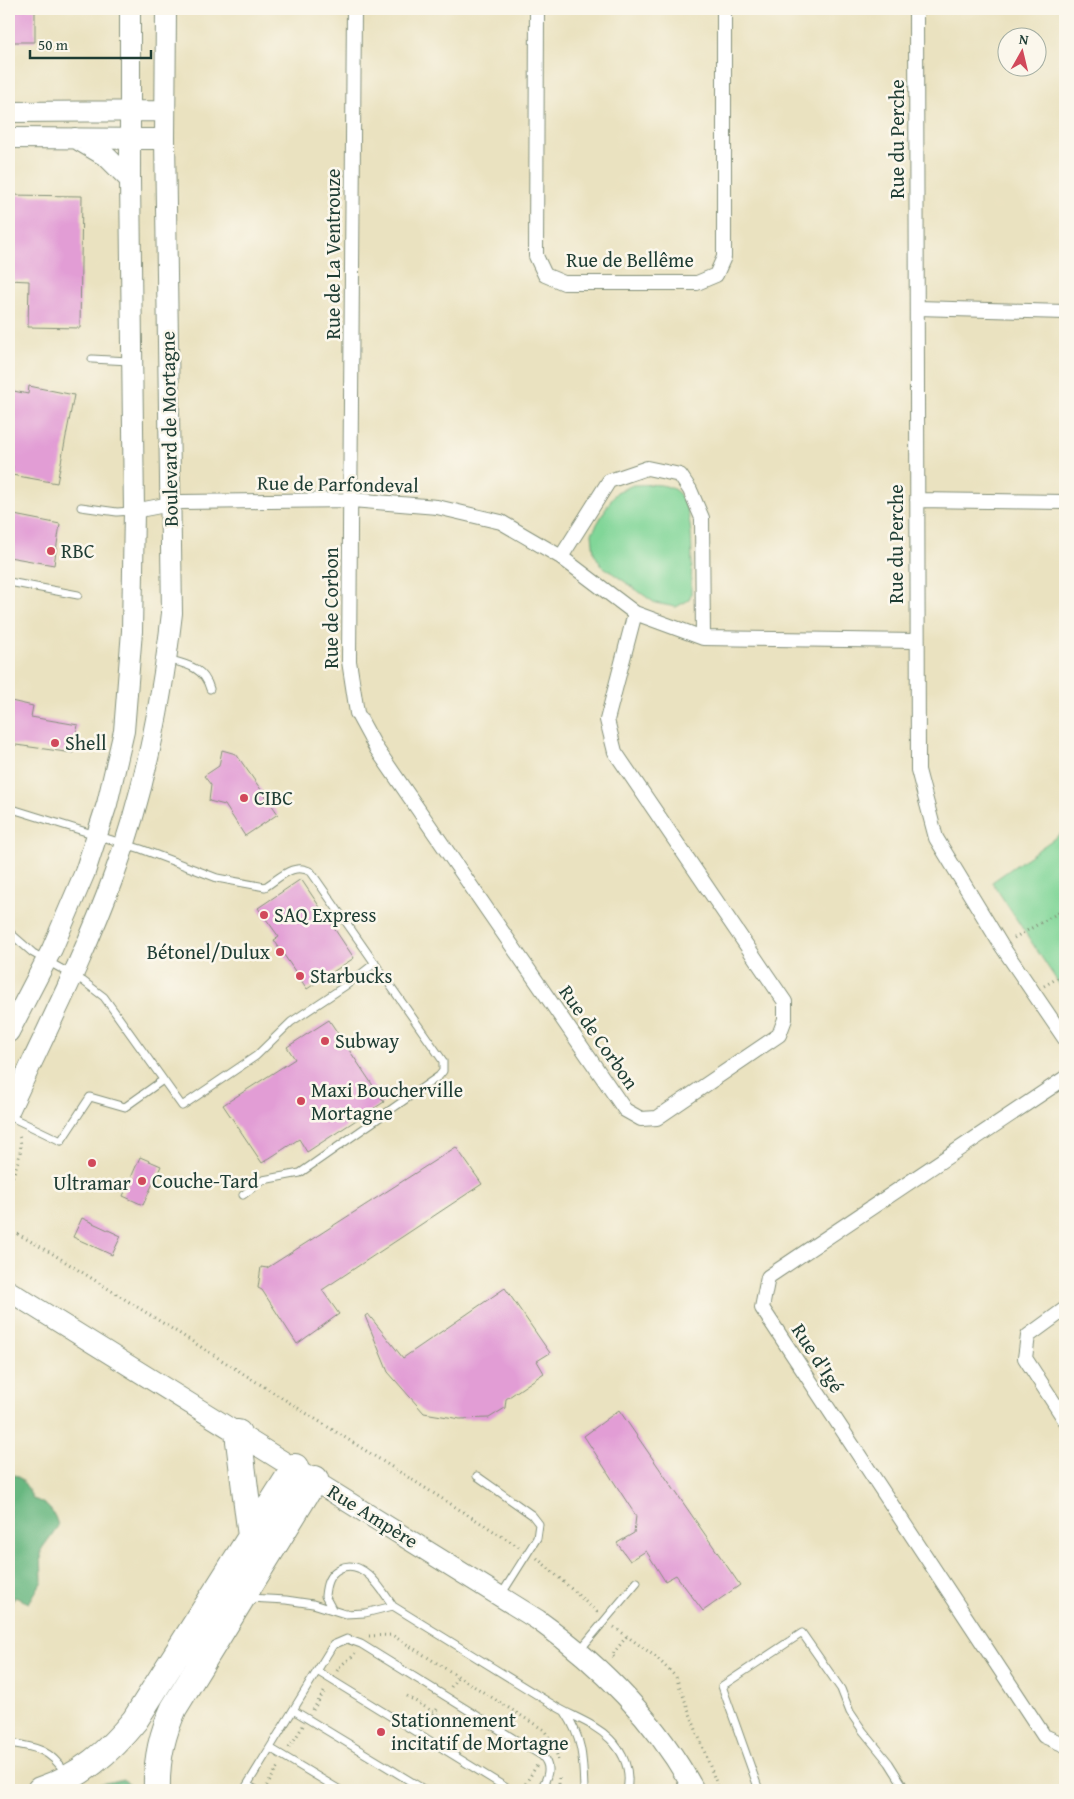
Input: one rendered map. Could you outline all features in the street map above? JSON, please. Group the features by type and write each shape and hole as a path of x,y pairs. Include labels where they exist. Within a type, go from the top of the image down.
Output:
{"highway":[{"path":"238,1433 251,1536"},
{"path":"40,1790 69,1778 107,1751 135,1720 251,1536 305,1473"},
{"path":"157,1790 159,1755 164,1732 174,1708 242,1598 305,1473"}],"main road":[{"name":"Boulevard de Mortagne","path":"9,1032 76,896 98,836 124,731 132,631 134,511 129,112 130,9"},
{"name":"Boulevard de Mortagne","path":"9,1111 72,975 108,892 125,844 158,718 167,659 172,613 164,111 166,9"},
{"path":"29,138 18,112 164,111"},
{"path":"73,137 107,157 130,180"},
{"path":"9,138 165,139"},
{"name":"Rue Ampère","path":"9,1291 18,1302 305,1473 500,1595 579,1651 626,1695 652,1726 675,1757 694,1790"}],"street":[{"name":"Rue de La Ventrouze","path":"352,500 354,9"},
{"name":"Rue de Bellême","path":"537,9 536,256 544,275 564,283 697,283 716,275 724,257 724,9"},
{"name":"Rue du Perche","path":"916,9 916,642 918,770 936,838 1001,945 1065,1039"},
{"path":"917,308 1065,312"},
{"path":"561,557 609,481 647,468 680,476 690,490 702,518 703,638"},
{"name":"Rue de Parfondeval","path":"134,511 171,502 352,500 438,507 501,522 561,557 635,612 703,638 916,642"},
{"name":"Rue de Corbon","path":"352,500 349,661 358,713 376,748 624,1110 641,1119 657,1118 779,1035 785,1019 785,1002 615,752 607,720 635,612"},
{"path":"916,500 1065,502"},
{"name":"Rue d'Igé","path":"1065,1078 768,1277 762,1308 1044,1736 1065,1745"},
{"path":"1065,1309 1028,1336 1025,1358 1065,1420"}],"lane":[{"path":"92,359 132,362"},
{"path":"81,507 116,512 134,511"},
{"path":"9,582 78,595"},
{"path":"167,659 194,666 208,680 210,689"},
{"path":"9,808 125,844 217,878 265,886 295,867 303,867 311,872 443,1061 443,1071 300,1173 264,1180 244,1195"},
{"path":"9,932 29,950 92,987 104,997 182,1106 256,1056 291,1022 348,984 374,963"},
{"path":"9,1116 61,1141 90,1097 125,1107 163,1080"},
{"path":"477,1476 532,1516 539,1524 537,1538 500,1595"},
{"path":"332,1609 325,1596 328,1581 336,1570 349,1566 363,1570 393,1606 565,1712 598,1729 616,1746 628,1769 627,1790"},
{"path":"579,1651 637,1582"},
{"path":"242,1598 286,1600 332,1609 338,1613 353,1614 393,1606"},
{"path":"759,1790 722,1686 802,1633 840,1689 859,1725 906,1790"},
{"path":"256,1790 245,1788 333,1645 343,1639 354,1640 542,1756 549,1769 547,1779 540,1790"},
{"path":"317,1672 510,1790"},
{"path":"293,1710 425,1790"},
{"path":"565,1712 575,1727 581,1742 584,1790"},
{"path":"9,1744 41,1750 52,1755 69,1778"},
{"path":"270,1748 340,1790"}],"path":[{"path":"1001,945 1065,908"},
{"path":"1034,992 1065,974"},
{"path":"9,1186 16,1165 21,1139"},
{"path":"9,1229 53,1254 518,1546"},
{"path":"540,1560 596,1611"},
{"path":"617,1629 656,1657 676,1677 719,1790"},
{"path":"363,1640 366,1636 392,1635 458,1676 544,1730 555,1746 559,1762"},
{"path":"618,1660 612,1655 627,1636"},
{"path":"336,1674 343,1662 352,1657 358,1648"},
{"path":"451,1687 458,1676"},
{"path":"312,1710 326,1689"},
{"path":"407,1696 455,1725"},
{"path":"432,1718 439,1706"},
{"path":"289,1748 303,1726"},
{"path":"523,1788 540,1760"},
{"path":"267,1786 280,1764"},
{"path":"559,1771 559,1790"}],"green space":[{"path":"654,484 670,487 682,498 687,509 692,554 691,594 689,600 676,607 655,603 601,565 594,553 592,533 612,498 617,492 633,485"},
{"path":"1065,831 1065,993 992,882"},
{"path":"9,1474 18,1476 27,1487 33,1499 50,1509 55,1516 58,1526 41,1550 42,1581 29,1603 15,1597 9,1606"},
{"path":"124,1779 133,1790 91,1790 100,1784"}],"building":[{"path":"9,9 35,9 35,42 9,42"},
{"path":"9,195 82,196 80,328 28,327 29,281 9,280"},
{"path":"29,386 74,395 57,483 12,475 13,466 9,465 9,390 28,394"},
{"path":"9,514 60,524 54,565 9,557"},
{"path":"11,701 33,706 31,717 78,725 73,753 9,744"},
{"path":"222,750 236,754 278,814 245,836 225,805 209,801 211,785 204,776 219,766"},
{"path":"301,879 354,958 307,989 274,940 279,937 258,908"},
{"path":"329,1020 384,1102 307,1152 299,1139 262,1163 223,1105 295,1059 287,1047"},
{"path":"456,1147 482,1184 322,1290 339,1314 297,1344 262,1290 258,1288 261,1267 267,1268"},
{"name":"Couche-Tard","path":"140,1157 161,1166 143,1205 123,1196"},
{"path":"82,1218 121,1236 112,1255 73,1237"},
{"path":"505,1288 550,1353 537,1361 544,1373 506,1399 505,1408 489,1418 460,1419 424,1413 388,1372 365,1316 368,1314 403,1358"},
{"path":"619,1410 740,1585 703,1611 676,1575 665,1581 646,1551 630,1561 617,1543 634,1533 636,1516 584,1436"}],"place":[{"name":"RBC","path":"51,551"},
{"name":"Shell","path":"55,743"},
{"name":"CIBC","path":"244,798"},
{"name":"SAQ Express","path":"264,915"},
{"name":"Bétonel/Dulux","path":"280,952"},
{"name":"Starbucks","path":"300,976"},
{"name":"Subway","path":"325,1041"},
{"name":"Maxi Boucherville Mortagne","path":"301,1101"},
{"name":"Ultramar","path":"92,1163"},
{"name":"Couche-Tard","path":"142,1181"},
{"name":"Stationnement incitatif de Mortagne","path":"381,1732"}]}
